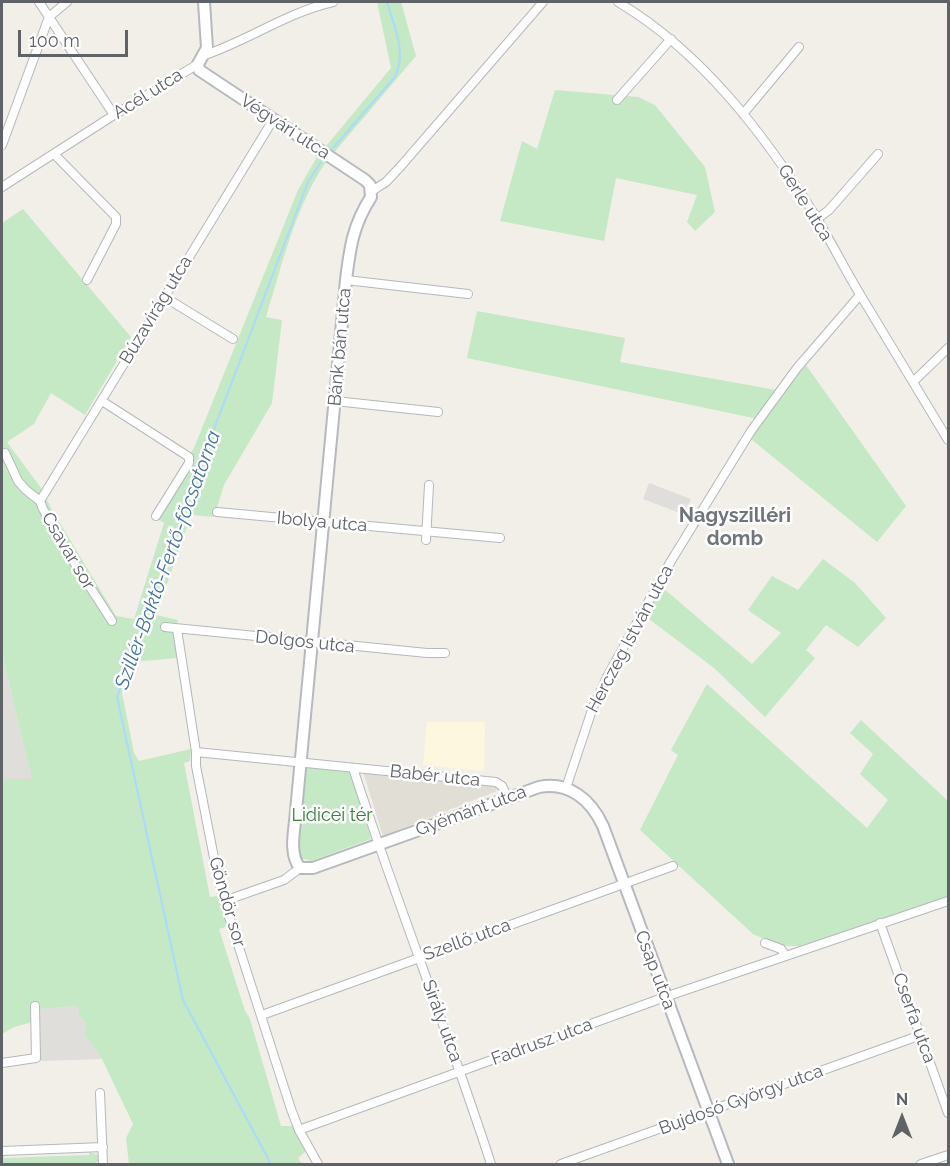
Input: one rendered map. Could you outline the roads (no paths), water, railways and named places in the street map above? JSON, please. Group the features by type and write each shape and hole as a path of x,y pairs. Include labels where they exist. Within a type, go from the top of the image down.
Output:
{"street":[{"path":"39,2 114,115"},
{"path":"2,145 48,17 67,2"},
{"path":"201,60 207,48 204,2"},
{"name":"Acél utca","path":"2,187 201,60 311,4 333,2"},
{"name":"Bánk bán utca","path":"301,762 346,280 355,228 372,191 386,182 401,166 543,2"},
{"name":"Gerle utca","path":"618,2 643,16 690,56 743,114 783,165 948,440"},
{"path":"617,100 671,39"},
{"path":"743,114 799,47"},
{"name":"Végvári utca","path":"201,60 199,70 203,74 365,180 372,191"},
{"name":"Búzavirág utca","path":"40,501 273,120"},
{"path":"54,154 116,217 116,224 87,280"},
{"path":"817,219 829,210 878,154"},
{"path":"346,280 468,294"},
{"name":"Herczeg István utca","path":"566,788 593,706 671,561 751,431 797,368 860,295"},
{"path":"166,298 233,339"},
{"path":"913,382 948,348"},
{"path":"102,401 189,456 189,463 156,516"},
{"path":"334,401 438,412"},
{"name":"Csavar sor","path":"5,453 18,481 40,501 68,553 112,621"},
{"path":"427,536 429,485"},
{"name":"Ibolya utca","path":"217,512 427,536 500,538"},
{"name":"Dolgos utca","path":"165,627 445,653"},
{"name":"Göndör sor","path":"177,629 198,777 224,901 298,1130 318,1164"},
{"path":"196,752 353,768 377,845 313,868 300,868 284,880 224,901"},
{"path":"300,868 295,861 293,851 301,762"},
{"name":"Babér utca","path":"353,768 496,782 502,786 508,798"},
{"name":"Gyémánt utca","path":"377,845 544,786 553,785 566,788"},
{"name":"Csap utca","path":"566,788 587,801 597,813 728,1164"},
{"name":"Sirály utca","path":"377,845 419,957 491,1164"},
{"name":"Szellő utca","path":"262,1015 673,866"},
{"name":"Fadrusz utca","path":"298,1130 665,997 948,901"},
{"name":"Cserfa utca","path":"880,923 948,1113"},
{"path":"765,943 781,949 785,956"},
{"path":"2,1063 36,1058 35,1006"},
{"name":"Bujdosó György utca","path":"561,1164 921,1035"},
{"path":"100,1093 103,1164"},
{"path":"2,1151 103,1147"},
{"path":"921,1164 948,1155"}],"waterway":[{"name":"Szillér-Baktó-Fertő-főcsatorna","path":"333,148 394,78 398,69 400,50 387,2"},
{"name":"Szillér-Baktó-Fertő-főcsatorna","path":"271,1164 183,1000 117,697 198,471 308,182 321,162"}],"district":[{"name":"Nagyszilléri domb","path":"735,528"}],"park label":[{"name":"Lidicei tér","path":"332,816"}]}
